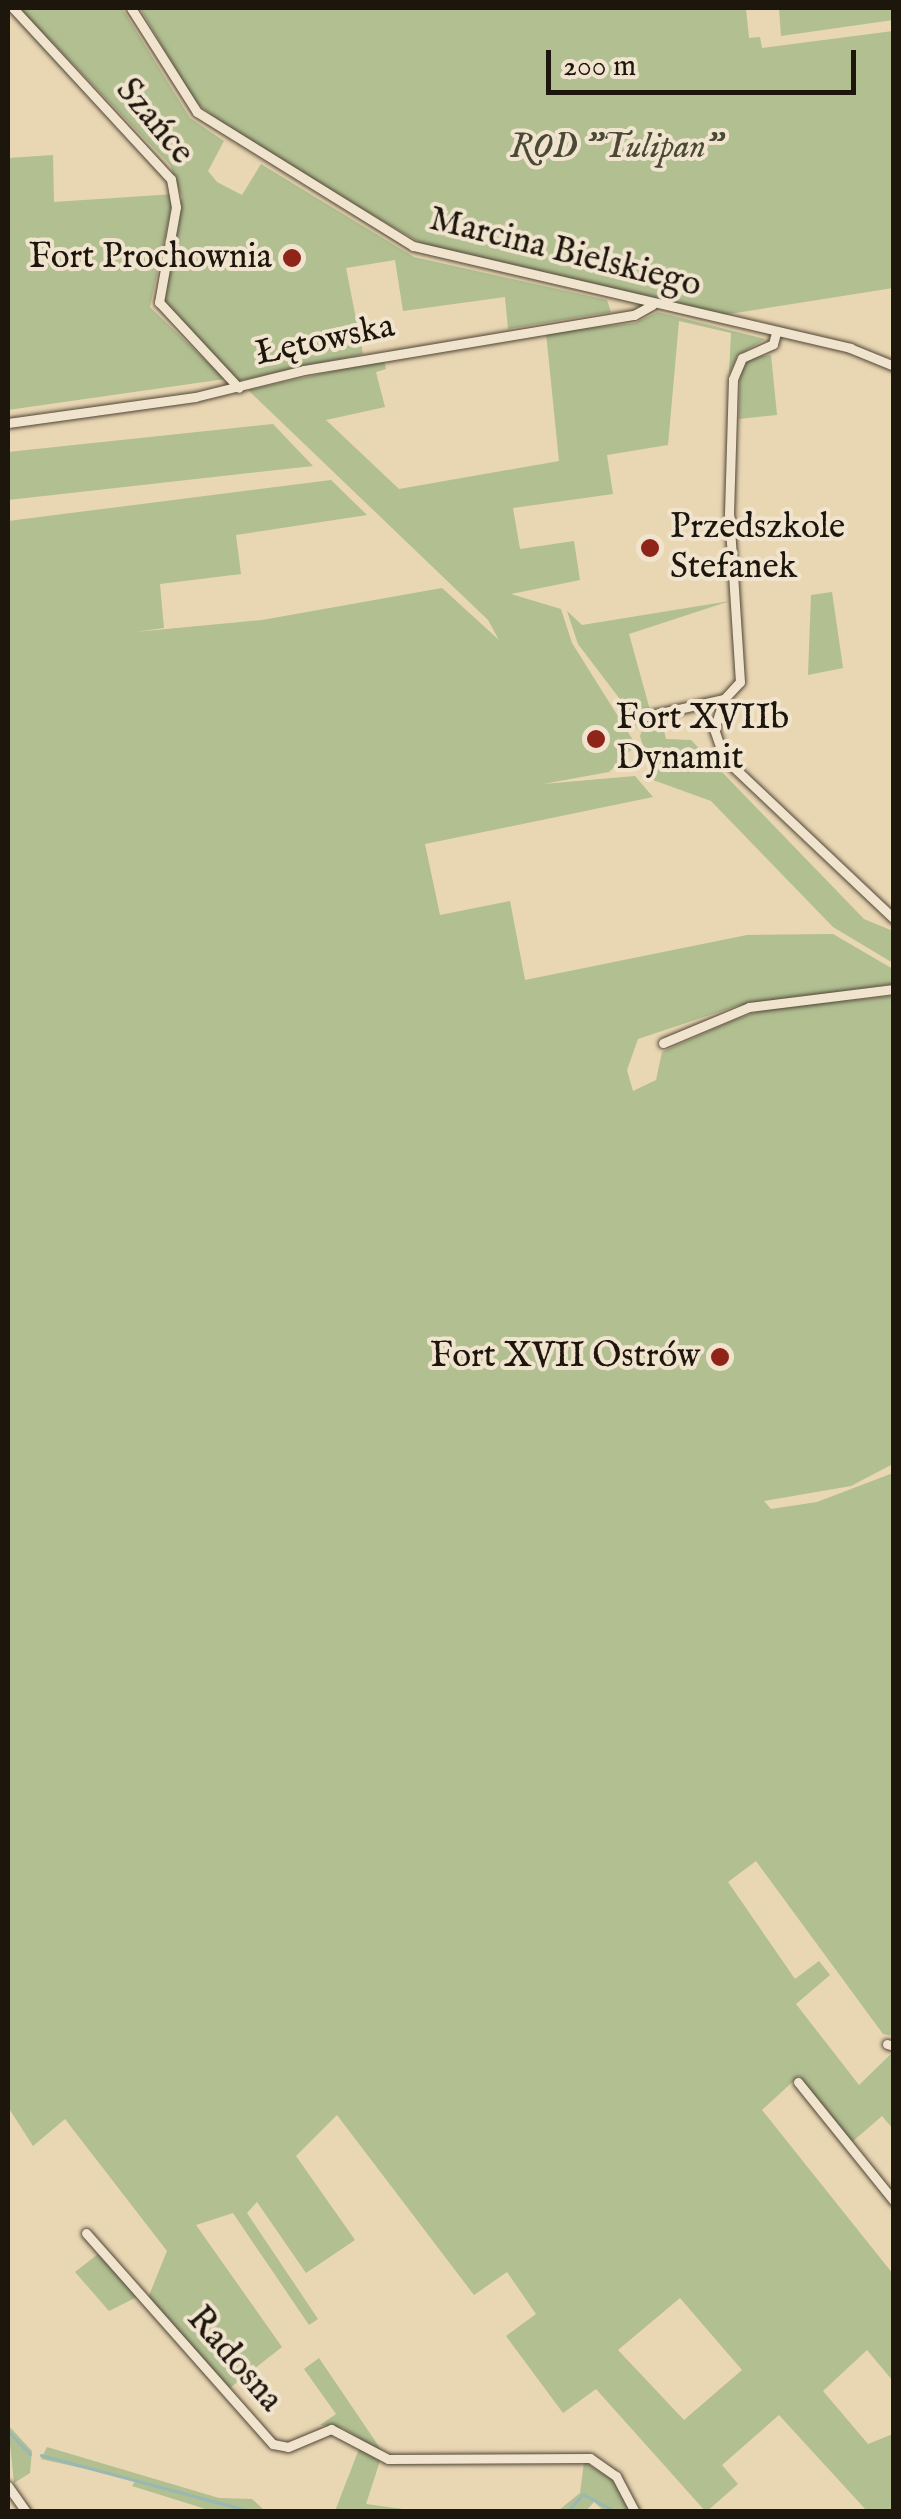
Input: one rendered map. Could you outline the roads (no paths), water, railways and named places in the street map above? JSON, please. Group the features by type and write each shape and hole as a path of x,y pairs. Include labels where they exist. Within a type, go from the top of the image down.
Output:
{"street":[{"name":"Szańce","path":"13,8 172,179 176,207 159,302 239,388"},
{"name":"Marcina Bielskiego","path":"131,8 197,112 396,236 464,263 850,348 894,366"},
{"name":"Łętowska","path":"8,423 239,388 435,346 634,315 652,304"},
{"path":"776,334 773,344 742,358 733,380 729,514 741,676 724,699 714,729 724,758 894,919"},
{"path":"638,718 724,699"},
{"path":"663,1042 750,1007 894,989"},
{"path":"798,2082 894,2200"},
{"name":"Radosna","path":"86,2232 273,2444 288,2447 331,2429 388,2459 590,2458 616,2476 635,2512"},
{"path":"8,2486 26,2512"}],"waterway":[{"path":"8,2431 30,2454"},
{"path":"41,2455 253,2512"},
{"path":"567,2512 583,2494 617,2512"}],"place":[{"name":"Fort Prochownia","path":"292,258"},
{"name":"Przedszkole Stefanek","path":"650,548"},
{"name":"Fort XVIIb Dynamit","path":"596,739"},
{"name":"Fort XVII Ostrów","path":"720,1357"}],"park label":[{"name":"ROD \"Tulipan\"","path":"616,148"}]}
